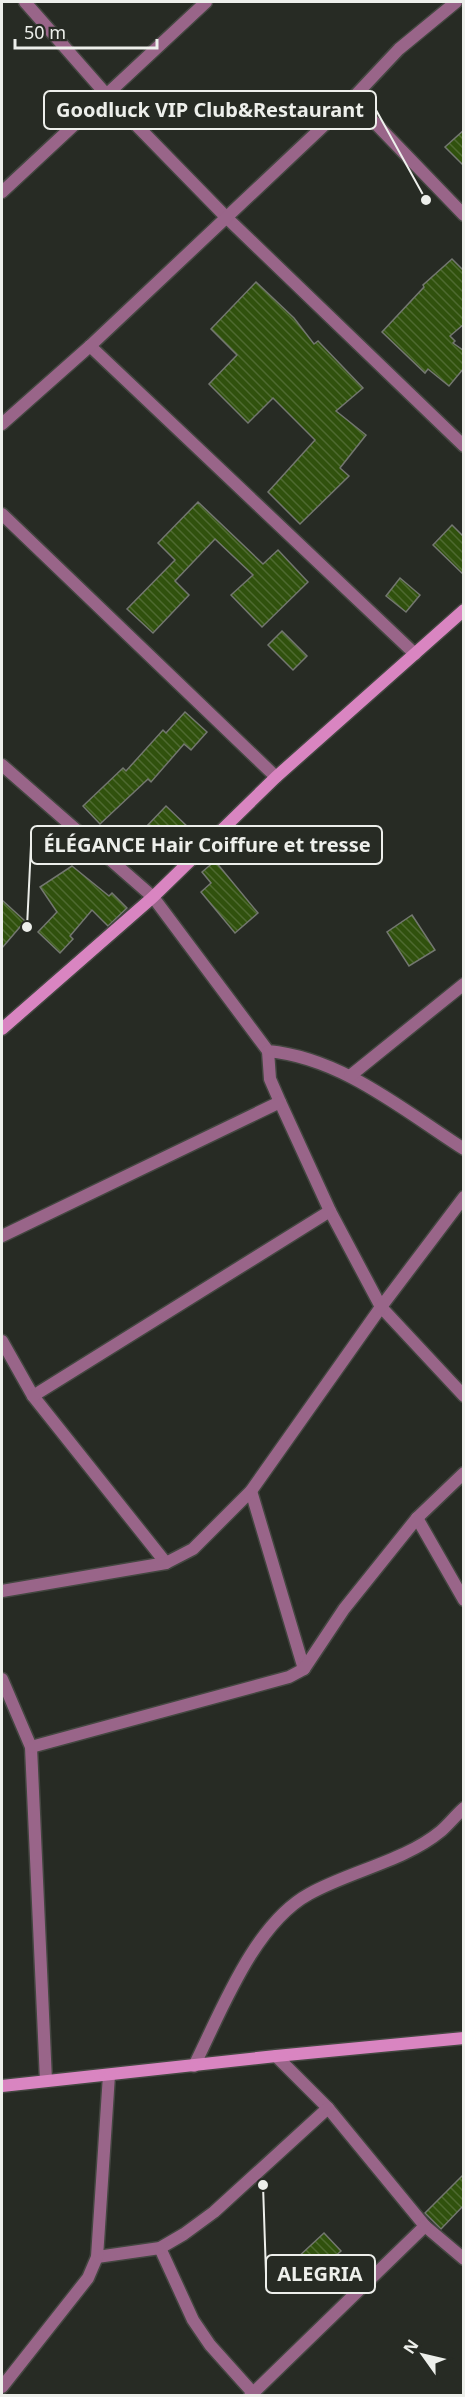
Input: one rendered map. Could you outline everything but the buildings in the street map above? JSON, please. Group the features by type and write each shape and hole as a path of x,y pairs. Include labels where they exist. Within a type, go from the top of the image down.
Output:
{"main road":[{"path":"3,1024 153,897 276,777 464,610"},
{"path":"2,2086 464,2038"}],"street":[{"path":"26,2 105,93 226,217 464,446"},
{"path":"2,192 105,93 206,2"},
{"path":"2,424 90,346 352,99 399,49 456,2"},
{"path":"352,99 464,215"},
{"path":"90,346 415,654"},
{"path":"2,514 276,777"},
{"path":"2,765 153,897 268,1051 270,1079 280,1102 330,1211 381,1307 464,1396"},
{"path":"350,1076 464,984"},
{"path":"268,1051 292,1053 318,1061 350,1076 464,1149"},
{"path":"2,1236 280,1102"},
{"path":"2,1591 166,1563 193,1548 251,1491 381,1307 464,1197"},
{"path":"33,1396 330,1211"},
{"path":"2,1341 33,1396 166,1563"},
{"path":"31,1747 289,1677 304,1669 344,1609 417,1518 464,1473"},
{"path":"251,1491 304,1669"},
{"path":"417,1518 464,1600"},
{"path":"2,1679 31,1747 46,2081"},
{"path":"194,2066 252,1950 276,1920 307,1894 414,1847 440,1832 464,1808"},
{"path":"276,2056 328,2108 425,2226 464,2259"},
{"path":"9,2396 2,2389 88,2277 97,2257 109,2074"},
{"path":"97,2257 160,2248 214,2212 328,2108"},
{"path":"160,2248 193,2320 210,2345 252,2394 425,2226"}],"place":[{"name":"Goodluck VIP Club&Restaurant","path":"426,200"},
{"name":"ÉLÉGANCE Hair Coiffure et tresse","path":"27,927"},
{"name":"ALEGRIA","path":"263,2185"}]}
